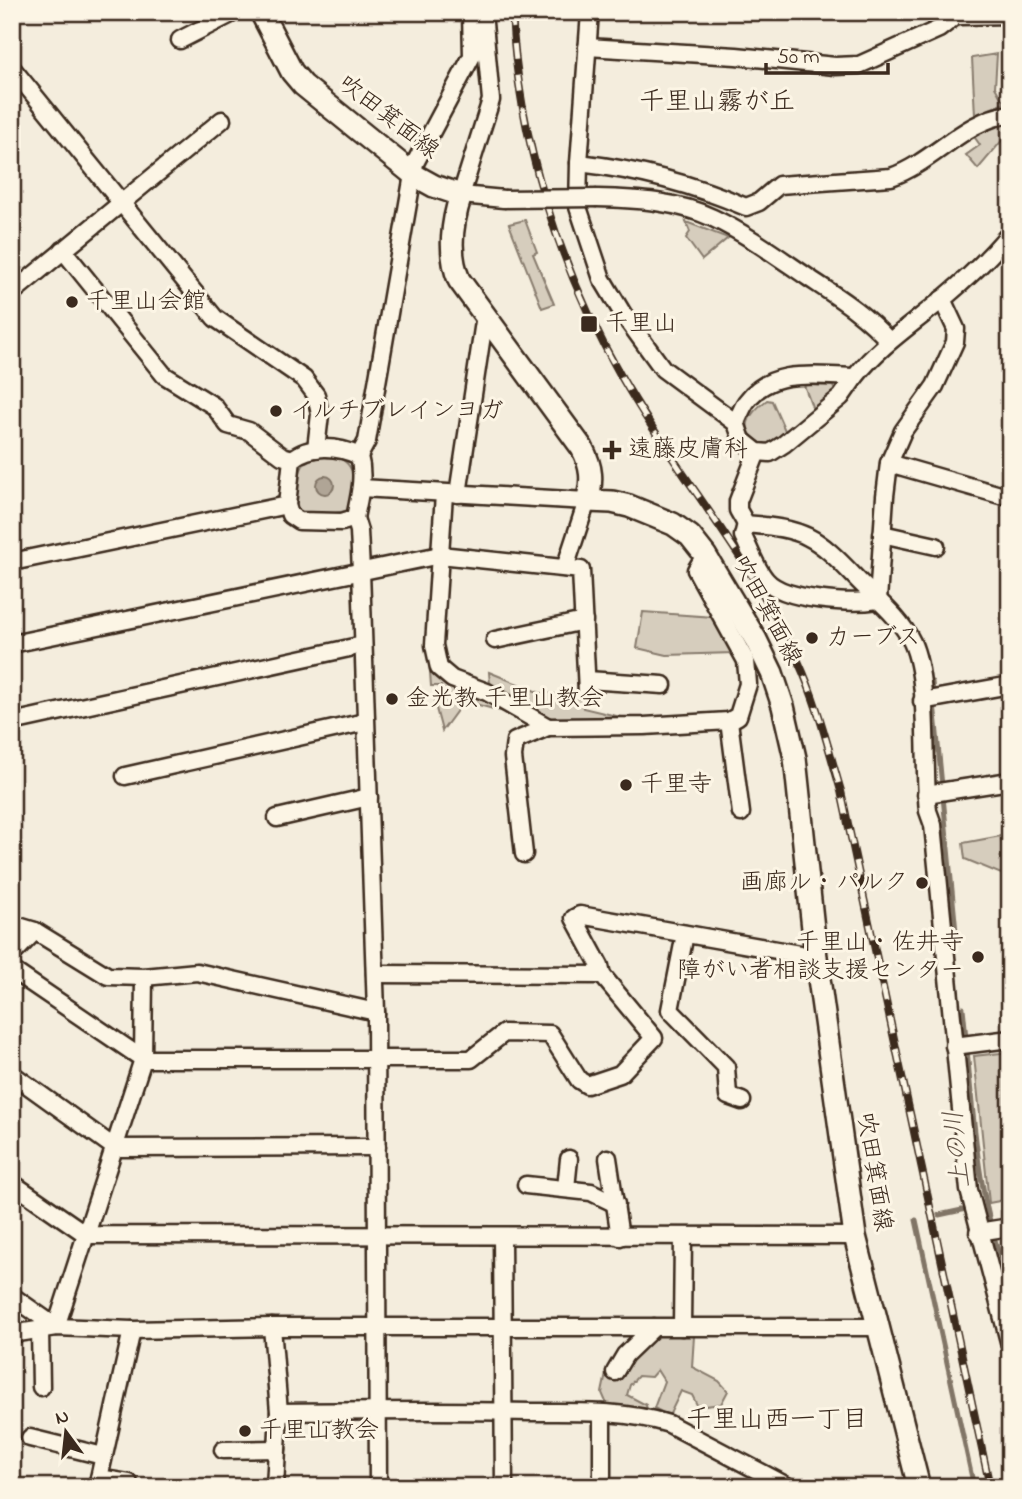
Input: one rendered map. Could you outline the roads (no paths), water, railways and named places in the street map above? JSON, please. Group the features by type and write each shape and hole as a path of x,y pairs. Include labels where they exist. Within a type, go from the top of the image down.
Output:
{"main road":[{"name":"吹田箕面線","path":"261,12 292,72 303,85 414,175 434,186 461,195"},
{"path":"461,195 455,214 453,267 459,280 582,448 591,468 592,483 587,501"},
{"name":"吹田箕面線","path":"587,501 629,506 673,524 690,536 705,555 756,640 772,673 795,758 816,957 855,1236 919,1487"}],"street":[{"path":"180,40 235,12"},
{"path":"378,1487 376,1013 361,571 359,531 355,518 361,488 362,467 359,456 367,441 415,163 471,56 471,12"},
{"path":"483,12 491,100 461,195 504,199 597,198 650,201 675,205 712,217 750,238 871,320 889,341"},
{"path":"590,12 578,207 602,279 622,314 663,369 736,423 742,439 757,452 769,453 784,444 841,397 871,357 975,271 1009,235"},
{"path":"587,47 736,56 835,66 859,65 939,29 960,14 1010,15"},
{"path":"12,68 215,318 304,379 316,395 320,414 316,449"},
{"path":"579,163 669,178 746,207 759,202 779,185 891,177 909,171 980,122 1010,114"},
{"path":"12,293 222,120"},
{"path":"63,250 164,375 214,406 228,425 249,431 282,456 292,459"},
{"path":"878,600 889,463 904,431 935,386 956,342 956,329 942,299"},
{"path":"485,315 440,555 434,645 439,668 452,679 487,692 548,727"},
{"path":"736,423 746,401 769,383 785,376 855,377"},
{"path":"355,518 342,522 299,521 290,515 287,505 292,459 302,451 347,450 359,456"},
{"path":"757,452 738,502 738,509 746,524 743,536 767,581 795,596 859,603 878,600"},
{"path":"889,463 1005,498"},
{"path":"361,488 587,501 565,568"},
{"path":"12,562 287,505"},
{"path":"746,524 783,527 808,536 828,549 901,625 913,644 920,676 930,700 936,793 928,811 933,825 964,1044 968,1178 992,1229 1010,1345"},
{"path":"882,534 936,546"},
{"path":"12,644 440,555 581,570 587,686 663,685"},
{"path":"524,854 513,757 515,741 548,727 644,726 729,721 738,716 748,684 746,661 696,570 705,555"},
{"path":"495,640 584,621"},
{"path":"12,722 363,645"},
{"path":"930,700 1010,685"},
{"path":"729,721 741,813"},
{"path":"125,776 365,722"},
{"path":"936,793 1010,780"},
{"path":"277,818 369,797"},
{"path":"12,970 143,1059 471,1059 504,1033 550,1034 579,1080 587,1084 620,1074 654,1038 602,975 600,966 574,918 580,915 816,957"},
{"path":"12,924 36,931 108,975 144,977 197,972 376,1013"},
{"path":"12,955 36,931"},
{"path":"685,934 670,1010 726,1068 728,1096 741,1101"},
{"path":"375,974 602,975"},
{"path":"41,1387 48,1328 87,1235 143,1059 144,977"},
{"path":"964,1044 1010,1039"},
{"path":"12,1074 115,1148 377,1147"},
{"path":"566,1188 569,1158"},
{"path":"608,1158 620,1237"},
{"path":"12,1184 87,1235 855,1236"},
{"path":"526,1185 591,1192 616,1204"},
{"path":"502,1237 504,1487"},
{"path":"682,1237 682,1327"},
{"path":"12,1296 48,1328"},
{"path":"12,1334 48,1328 132,1330 272,1327 877,1327"},
{"path":"272,1327 279,1412 275,1487"},
{"path":"615,1372 625,1355 654,1327"},
{"path":"129,1483 98,1482 132,1330"},
{"path":"279,1412 502,1411 602,1413 650,1418 669,1424 789,1487"},
{"path":"602,1413 602,1487"},
{"path":"30,1438 103,1456"},
{"path":"223,1450 277,1449"}],"waterway":[{"name":"上の川","path":"932,682 956,932"},
{"name":"上の川","path":"963,1008 982,1182 998,1250 1010,1283"},
{"path":"939,1215 962,1210"},
{"path":"916,1220 974,1487"}],"railway":[{"path":"512,12 516,60 533,155 561,247 579,292 599,336 643,414 759,587 798,661 817,709 841,791 990,1487"}],"place":[{"name":"千里山会館","path":"72,302"},
{"name":"千里山","path":"589,324"},
{"name":"イルチブレインヨガ","path":"276,411"},
{"name":"遠藤皮膚科","path":"612,450"},
{"name":"カーブス","path":"812,638"},
{"name":"金光教 千里山教会","path":"392,699"},
{"name":"千里寺","path":"626,785"},
{"name":"画廊ル・パルク","path":"922,883"},
{"name":"千里山・佐井寺 障がい者相談支援センター","path":"978,957"},
{"name":"千里山教会","path":"245,1431"}],"district":[{"name":"千里山霧が丘","path":"717,103"},
{"name":"千里山西一丁目","path":"777,1421"}]}
